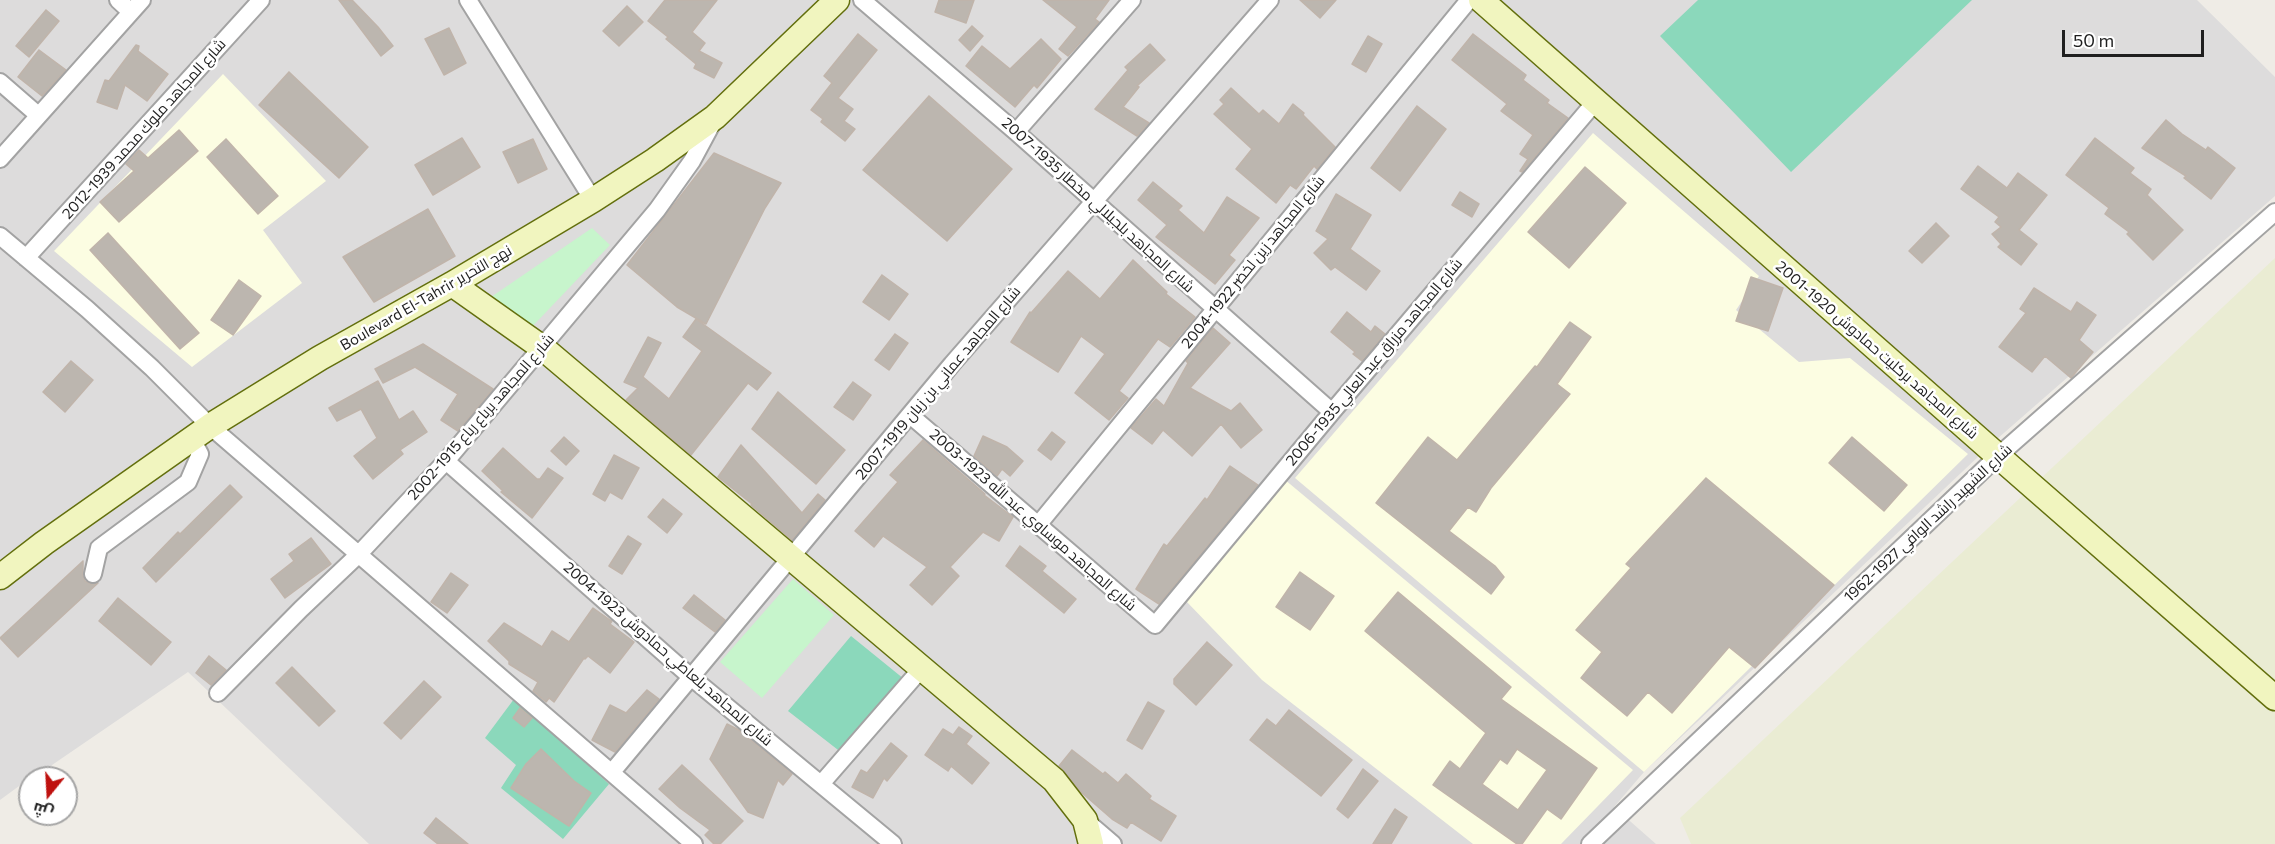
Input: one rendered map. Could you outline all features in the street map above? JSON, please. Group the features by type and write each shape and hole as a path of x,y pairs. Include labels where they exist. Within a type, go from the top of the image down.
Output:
{"main road":[{"name":"Boulevard El-Tahrir نهج التحرير","path":"0,577 44,543 201,432 320,358 452,284 594,200 716,117 837,0"},
{"name":"شارع المجاهد بركليت حمادوش 1920-2001","path":"1481,0 2275,698"},
{"path":"452,284 542,348 1054,780 1085,820 1091,844"}],"street":[{"path":"0,159 137,6 118,0"},
{"name":"شارع المجاهد ملوك محمد 1939-2012","path":"26,258 261,0"},
{"path":"468,0 594,200"},
{"name":"شارع المجاهد بلجيلالي مخطار 1935-2007","path":"862,0 1016,132 1332,412"},
{"path":"1016,132 1132,0"},
{"name":"شارع المجاهد عماني بن زيان 1919-2007","path":"612,772 910,415 1270,0"},
{"name":"شارع المجاهد زين لخضر 1922-2004","path":"1038,525 1469,0"},
{"path":"0,82 38,116"},
{"name":"شارع المجاهد مزراق عبد العالي 1935-2006","path":"1155,625 1596,101"},
{"name":"شار ع المجاهد برباع رباع 1915-2002","path":"218,693 358,555 446,461 657,210 692,161 716,117"},
{"name":"شارع الشهيد راشد الوافي 1927-1962","path":"1590,844 1998,456 2275,212"},
{"path":"0,236 87,309 152,368 201,432 358,555 694,844"},
{"name":"شارع المجاهد موساوي عبد الله 1923-2003","path":"910,415 1155,625"},
{"path":"93,574 99,548 189,482 200,454 201,432"},
{"name":"شارع المجاهد بلعاطي حمادوش 1923-2004","path":"446,461 691,677 892,844"},
{"path":"821,784 922,668"},
{"path":"1085,820 1113,844"}],"shaded area":[{"path":"0,0 2197,0 2275,77 2275,196 1997,439 1644,772 1614,807 1656,844 369,844 188,672 51,766 18,766 18,787 0,800"},
{"path":"223,74 326,181 263,230 302,283 192,367 54,251"},
{"path":"1593,133 1759,276 1736,310 1799,362 1850,358 1968,454 1644,772 1295,478"},
{"path":"2275,258 2275,844 1691,844 1680,818"},
{"path":"1284,479 1633,770 1561,844 1473,844 1262,680 1186,601"}],"green space":[{"path":"1698,0 1972,0 1791,172 1660,36"},
{"path":"592,228 610,245 528,331 491,297"},
{"path":"793,579 834,615 762,698 720,662"},
{"path":"851,636 904,679 842,753 788,711"},
{"path":"514,699 609,784 563,839 501,788 516,765 485,738"}],"building":[{"path":"339,0 352,0 393,46 381,56"},
{"path":"665,0 717,0 692,32 705,43 699,51 722,63 714,78 694,68 696,64 648,21"},
{"path":"939,0 974,0 966,23 935,12"},
{"path":"1043,0 1109,0 1095,19 1099,22 1068,56 1059,49 1077,27"},
{"path":"1300,0 1336,0 1320,18"},
{"path":"627,6 643,22 619,46 603,31"},
{"path":"46,10 59,21 29,57 16,46"},
{"path":"972,26 983,36 970,51 959,40"},
{"path":"449,28 466,63 444,75 425,39"},
{"path":"858,34 877,50 838,98 853,109 844,121 855,129 845,141 821,122 823,119 811,110 832,83 824,76"},
{"path":"1473,34 1526,75 1523,80 1549,100 1547,103 1568,118 1522,172 1520,171 1528,159 1520,154 1533,135 1501,111 1507,104 1452,60"},
{"path":"1368,36 1382,44 1366,72 1352,64"},
{"path":"1041,39 1061,59 1037,88 1034,85 1015,107 966,66 982,46 1010,69"},
{"path":"1150,44 1165,60 1137,86 1139,87 1123,107 1149,123 1137,136 1095,109 1128,70 1125,67"},
{"path":"136,45 139,46 138,51 168,74 147,101 125,85 117,109 97,102 105,80 109,81"},
{"path":"39,50 66,70 42,96 18,77"},
{"path":"289,72 368,147 339,178 259,105"},
{"path":"1231,88 1259,114 1263,110 1279,124 1293,104 1335,147 1317,169 1314,166 1296,189 1290,185 1276,203 1236,169 1252,149 1214,114 1224,104 1220,100"},
{"path":"929,96 1012,169 947,241 863,170"},
{"path":"1417,106 1446,129 1400,191 1371,168"},
{"path":"2166,120 2182,134 2206,150 2208,147 2235,168 2211,199 2184,178 2186,176 2142,148"},
{"path":"179,130 198,151 119,222 100,202 134,171 126,164 139,150 148,158"},
{"path":"462,138 480,167 433,195 415,165"},
{"path":"2095,138 2134,168 2130,173 2151,189 2147,195 2183,230 2153,260 2127,234 2129,232 2105,214 2109,208 2066,175"},
{"path":"226,139 278,196 258,214 207,157"},
{"path":"533,139 547,169 518,183 503,152"},
{"path":"714,153 781,183 765,208 706,324 677,307 627,265"},
{"path":"1978,166 2007,188 2018,173 2047,195 2019,230 2037,244 2021,265 1998,247 2001,244 1992,234 2001,227 1995,222 1999,217 1961,189"},
{"path":"1585,167 1626,203 1569,268 1528,232"},
{"path":"1153,182 1182,206 1178,210 1204,233 1227,197 1259,218 1229,255 1235,260 1215,284 1156,237 1167,225 1138,200"},
{"path":"1460,192 1479,204 1472,217 1452,205"},
{"path":"1336,194 1371,215 1350,249 1380,271 1366,290 1335,267 1331,270 1314,253 1328,239 1316,231"},
{"path":"428,209 455,256 374,302 343,257"},
{"path":"1936,223 1949,236 1922,263 1909,251"},
{"path":"108,233 199,333 180,349 90,250"},
{"path":"1133,260 1167,292 1166,294 1195,317 1170,347 1158,339 1119,391 1128,398 1109,420 1075,393 1105,354 1081,336 1058,372 1011,342 1030,312 1068,271 1100,299"},
{"path":"882,275 908,294 889,320 863,302"},
{"path":"1751,277 1783,288 1768,331 1736,321"},
{"path":"239,280 261,296 233,335 211,320"},
{"path":"2034,288 2071,312 2077,302 2096,315 2079,340 2093,352 2071,378 2045,356 2032,372 1999,347 2026,313 2020,309"},
{"path":"1347,312 1371,332 1375,326 1385,334 1362,361 1331,332"},
{"path":"696,319 771,373 757,390 748,383 691,455 626,400 638,388 624,382 648,337 661,343 643,377 669,399 702,351 683,337"},
{"path":"1570,322 1591,337 1557,384 1570,394 1491,488 1476,512 1468,507 1449,531 1495,566 1504,577 1491,594 1376,503 1428,437 1457,460 1535,366 1537,367"},
{"path":"1213,328 1230,343 1190,388 1231,411 1240,403 1262,430 1241,448 1221,424 1192,456 1163,430 1152,444 1131,428 1156,399 1164,406 1188,363 1186,361"},
{"path":"895,334 908,343 889,370 875,360"},
{"path":"423,344 493,389 458,431 441,420 458,394 415,367 383,383 375,369"},
{"path":"71,361 93,380 65,412 43,392"},
{"path":"378,381 399,420 413,411 427,432 400,450 403,454 373,479 354,456 377,438 361,409 337,421 329,408"},
{"path":"853,382 871,395 853,420 834,407"},
{"path":"778,392 845,450 816,484 752,429"},
{"path":"1052,432 1065,442 1051,460 1038,450"},
{"path":"983,436 1007,447 1023,461 1010,476 1002,469 997,476 974,456"},
{"path":"564,437 579,451 566,465 551,451"},
{"path":"1852,437 1907,485 1884,511 1829,463"},
{"path":"923,440 984,495 1013,517 999,541 983,532 950,567 959,576 932,605 910,585 927,567 883,536 874,547 855,531 898,482 890,475"},
{"path":"741,445 802,513 818,494 825,500 792,540 718,477"},
{"path":"503,448 537,479 540,479 548,468 563,478 532,518 501,492 503,491 482,471"},
{"path":"614,455 639,468 622,499 610,492 605,501 593,494"},
{"path":"1230,466 1258,485 1159,604 1136,589 1164,544 1167,546 1205,498 1207,500"},
{"path":"1706,478 1834,585 1755,668 1729,647 1672,713 1648,692 1627,716 1581,678 1602,652 1576,630 1631,568 1626,564"},
{"path":"230,485 242,497 156,582 143,568 178,532 180,534"},
{"path":"663,499 682,514 667,533 648,517"},
{"path":"628,536 641,544 622,574 609,566"},
{"path":"311,538 331,564 285,598 271,579 294,561 289,554"},
{"path":"1020,546 1046,566 1042,571 1076,599 1064,613 1006,566"},
{"path":"83,561 85,581 91,584 98,583 18,657 0,638"},
{"path":"1300,572 1334,596 1310,630 1276,607"},
{"path":"451,573 468,585 447,613 431,602"},
{"path":"1398,592 1511,687 1501,699 1597,768 1561,819 1547,809 1522,844 1517,844 1433,785 1450,761 1460,769 1486,733 1365,631","holes":["1517,749 1547,770 1518,810 1482,784 1500,759 1507,764"]},
{"path":"694,595 725,620 715,632 683,608"},
{"path":"118,598 171,642 151,665 99,621"},
{"path":"593,608 612,621 610,624 634,642 610,673 588,656 584,658 554,702 549,698 546,702 533,691 538,682 509,664 509,661 488,641 504,623 542,647 552,631 569,642"},
{"path":"1207,642 1232,665 1196,705 1174,684 1174,679"},
{"path":"209,656 226,670 211,685 196,673"},
{"path":"292,667 335,711 319,726 276,683"},
{"path":"424,681 441,697 401,739 384,723"},
{"path":"647,690 659,699 615,752 592,740 610,705 626,713"},
{"path":"1148,702 1164,711 1142,749 1127,740"},
{"path":"520,708 532,718 524,727 513,718"},
{"path":"1289,710 1352,760 1321,796 1250,740 1267,719 1276,726"},
{"path":"727,724 739,730 792,774 783,785 778,780 763,818 748,812 710,759"},
{"path":"959,727 972,736 966,744 989,763 972,784 951,766 948,771 925,755 943,729 953,735"},
{"path":"891,743 907,756 887,781 884,778 873,798 852,787 861,770 867,773"},
{"path":"541,749 574,781 591,793 569,826 511,788 526,764"},
{"path":"1072,750 1118,783 1126,774 1151,796 1149,799 1176,816 1161,841 1131,822 1127,828 1112,819 1081,792 1059,766"},
{"path":"682,765 743,821 720,844 714,844 705,835 710,830 659,789"},
{"path":"1363,769 1378,781 1348,818 1337,809"},
{"path":"1395,809 1407,817 1391,844 1373,844"},
{"path":"436,818 468,844 438,844 424,833"}]}
